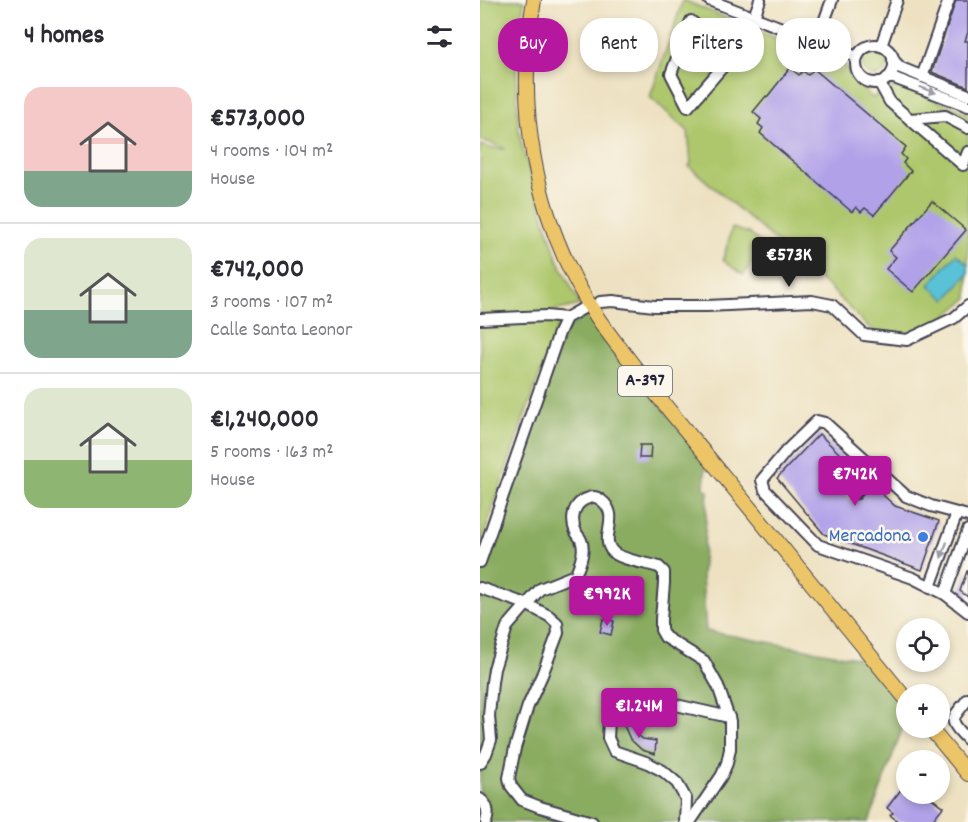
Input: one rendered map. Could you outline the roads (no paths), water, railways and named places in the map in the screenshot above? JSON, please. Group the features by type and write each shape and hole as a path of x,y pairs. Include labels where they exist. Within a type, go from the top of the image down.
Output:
{"main road":[{"name":"A-397","path":"534,0 526,94 532,154 540,189 569,268 590,306 640,375 896,687"},
{"path":"938,738 968,774"}],"street":[{"path":"709,0 776,25"},
{"path":"755,17 760,0"},
{"path":"825,18 832,0"},
{"path":"881,46 897,0"},
{"path":"922,77 949,0"},
{"path":"690,21 732,56 688,107 670,74 690,21"},
{"path":"968,95 901,68 881,46 867,47 857,57 857,70 868,82 875,83 894,78 968,106"},
{"path":"851,55 857,57"},
{"path":"883,80 893,72 893,60"},
{"path":"883,80 890,102 963,165 968,152"},
{"path":"910,119 945,116 968,128"},
{"path":"600,302 613,301 654,306 707,306 812,302 832,305 864,335 907,340 954,318 968,306"},
{"path":"480,319 546,316 566,318 582,309"},
{"path":"480,562 566,318"},
{"path":"930,586 963,515 906,496 825,423 817,421 787,450 762,480 765,490 818,545 913,578 945,594 968,612"},
{"path":"855,493 876,470"},
{"path":"480,763 492,740 489,716 494,669 507,627 540,589 575,575 581,563 583,550 582,540 573,524 573,515 577,506 593,497 607,506 611,515 608,540 609,548 614,554 659,567 664,572 661,630 665,637 704,661 718,686 729,717 730,749 727,763 722,775 690,822"},
{"path":"945,594 968,530"},
{"path":"480,588 526,604 557,623 558,633 514,748 509,778 511,786 522,800 592,822"},
{"path":"968,699 953,722 968,740"},
{"path":"685,822 686,799 677,783 663,771 646,762 614,751 608,738 609,720 617,709 632,702 654,700 729,717"},
{"path":"480,799 487,808 486,822"}],"water":[{"path":"956,254 968,264 968,274 946,300 929,285"}],"place":[{"name":"Mercadona","path":"923,537"}]}
